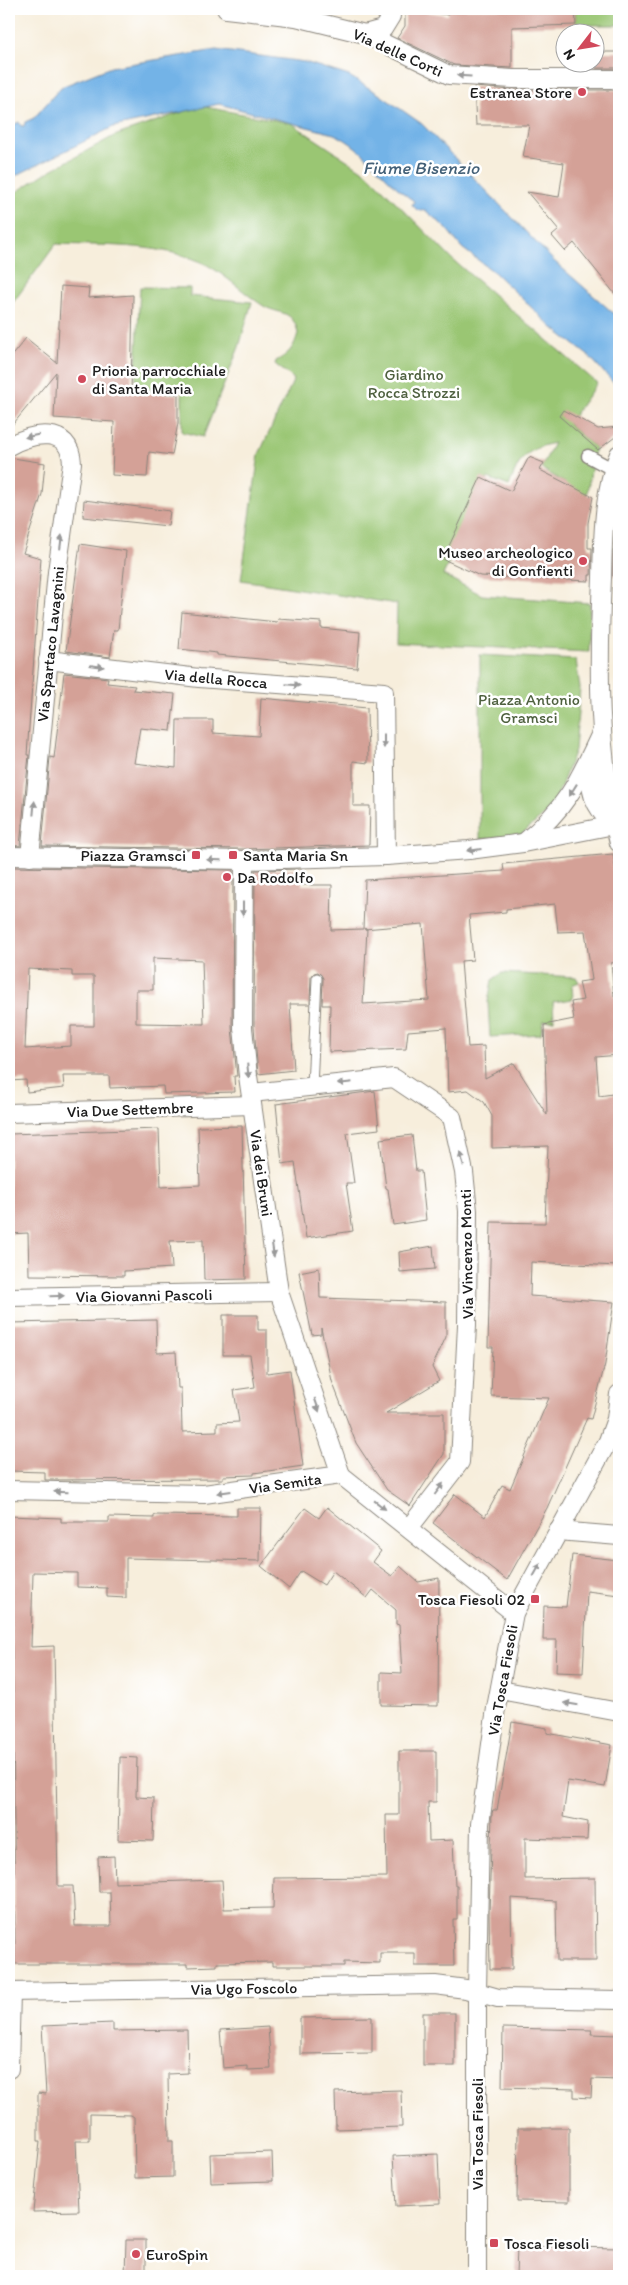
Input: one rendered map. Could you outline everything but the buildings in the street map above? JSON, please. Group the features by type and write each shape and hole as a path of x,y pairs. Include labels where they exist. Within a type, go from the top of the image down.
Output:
{"street":[{"name":"Via delle Corti","path":"226,9 307,14 365,34 449,74 513,79 619,79"},
{"path":"365,34 383,30 391,16 391,9"},
{"name":"Via Spartaco Lavagnini","path":"9,446 24,437 50,435 56,437 70,452 72,463 59,552 30,857"},
{"path":"588,456 616,462 603,543 598,663 602,731 593,764 590,790 596,806 618,831"},
{"name":"Via della Rocca","path":"48,660 199,678 384,692 386,856"},
{"path":"523,843 555,815 572,792 602,731"},
{"path":"9,856 244,860 386,856 469,850 618,831"},
{"name":"Via dei Bruni","path":"244,860 244,1028 279,1292 341,1476"},
{"name":"Via Vincenzo Monti","path":"252,1099 312,1087 394,1078 452,1118 464,1172 468,1211 466,1325 460,1462 409,1528"},
{"name":"Via Due Settembre","path":"9,1113 252,1099"},
{"name":"Via Giovanni Pascoli","path":"9,1297 279,1292"},
{"name":"Via Tosca Fiesoli","path":"477,2276 477,1992 480,1824 500,1690 514,1613 608,1441 616,1419 619,1394"},
{"name":"Via Semita","path":"9,1490 204,1494 341,1476 514,1613"},
{"path":"558,1531 619,1536"},
{"path":"500,1690 619,1712"},
{"name":"Via Ugo Foscolo","path":"9,2068 10,1992 435,1985 477,1992"},
{"path":"477,1992 498,1998 619,2000"}],"lane":[{"path":"312,1087 317,978"}],"green space":[{"path":"575,9 619,9 619,25 606,25 606,22 576,22"},
{"name":"Giardino Rocca Strozzi","path":"200,106 291,123 368,174 453,260 597,383 568,424 595,447 587,494 581,493 541,468 554,443 530,452 516,469 509,486 488,478 443,575 482,595 590,603 589,652 396,643 397,604 241,580 259,454 294,379 275,364 276,361 290,350 295,343 298,333 292,319 284,313 262,305 207,265 182,255 147,248 56,244 9,308 9,197 44,174 114,136"},
{"path":"140,287 190,288 190,296 252,302 239,347 203,437 182,432 182,389 135,389"},
{"name":"Piazza Antonio Gramsci","path":"480,655 576,660 580,688 575,750 553,807 522,834 480,839"},
{"path":"502,973 576,977 579,982 572,985 573,999 553,1002 554,1020 543,1021 541,1034 490,1037 488,1002 492,980"}],"water":[{"name":"Fiume Bisenzio","path":"216,50 305,62 349,76 422,124 554,261 619,318 619,389 590,357 553,328 494,272 462,248 445,227 426,211 417,210 412,205 414,201 366,156 334,134 219,104 113,127 9,179 9,127 19,122 21,126 24,126 25,122 34,118 61,87 111,67"}],"place":[{"name":"Estranea Store","path":"582,92"},
{"name":"Prioria parrocchiale di Santa Maria","path":"82,379"},
{"name":"Museo archeologico di Gonfienti","path":"583,561"},
{"name":"Piazza Gramsci","path":"196,855"},
{"name":"Santa Maria Sn","path":"233,855"},
{"name":"Da Rodolfo","path":"227,877"},
{"name":"Tosca Fiesoli 02","path":"535,1599"},
{"name":"Tosca Fiesoli","path":"494,2243"},
{"name":"EuroSpin","path":"136,2254"}]}
